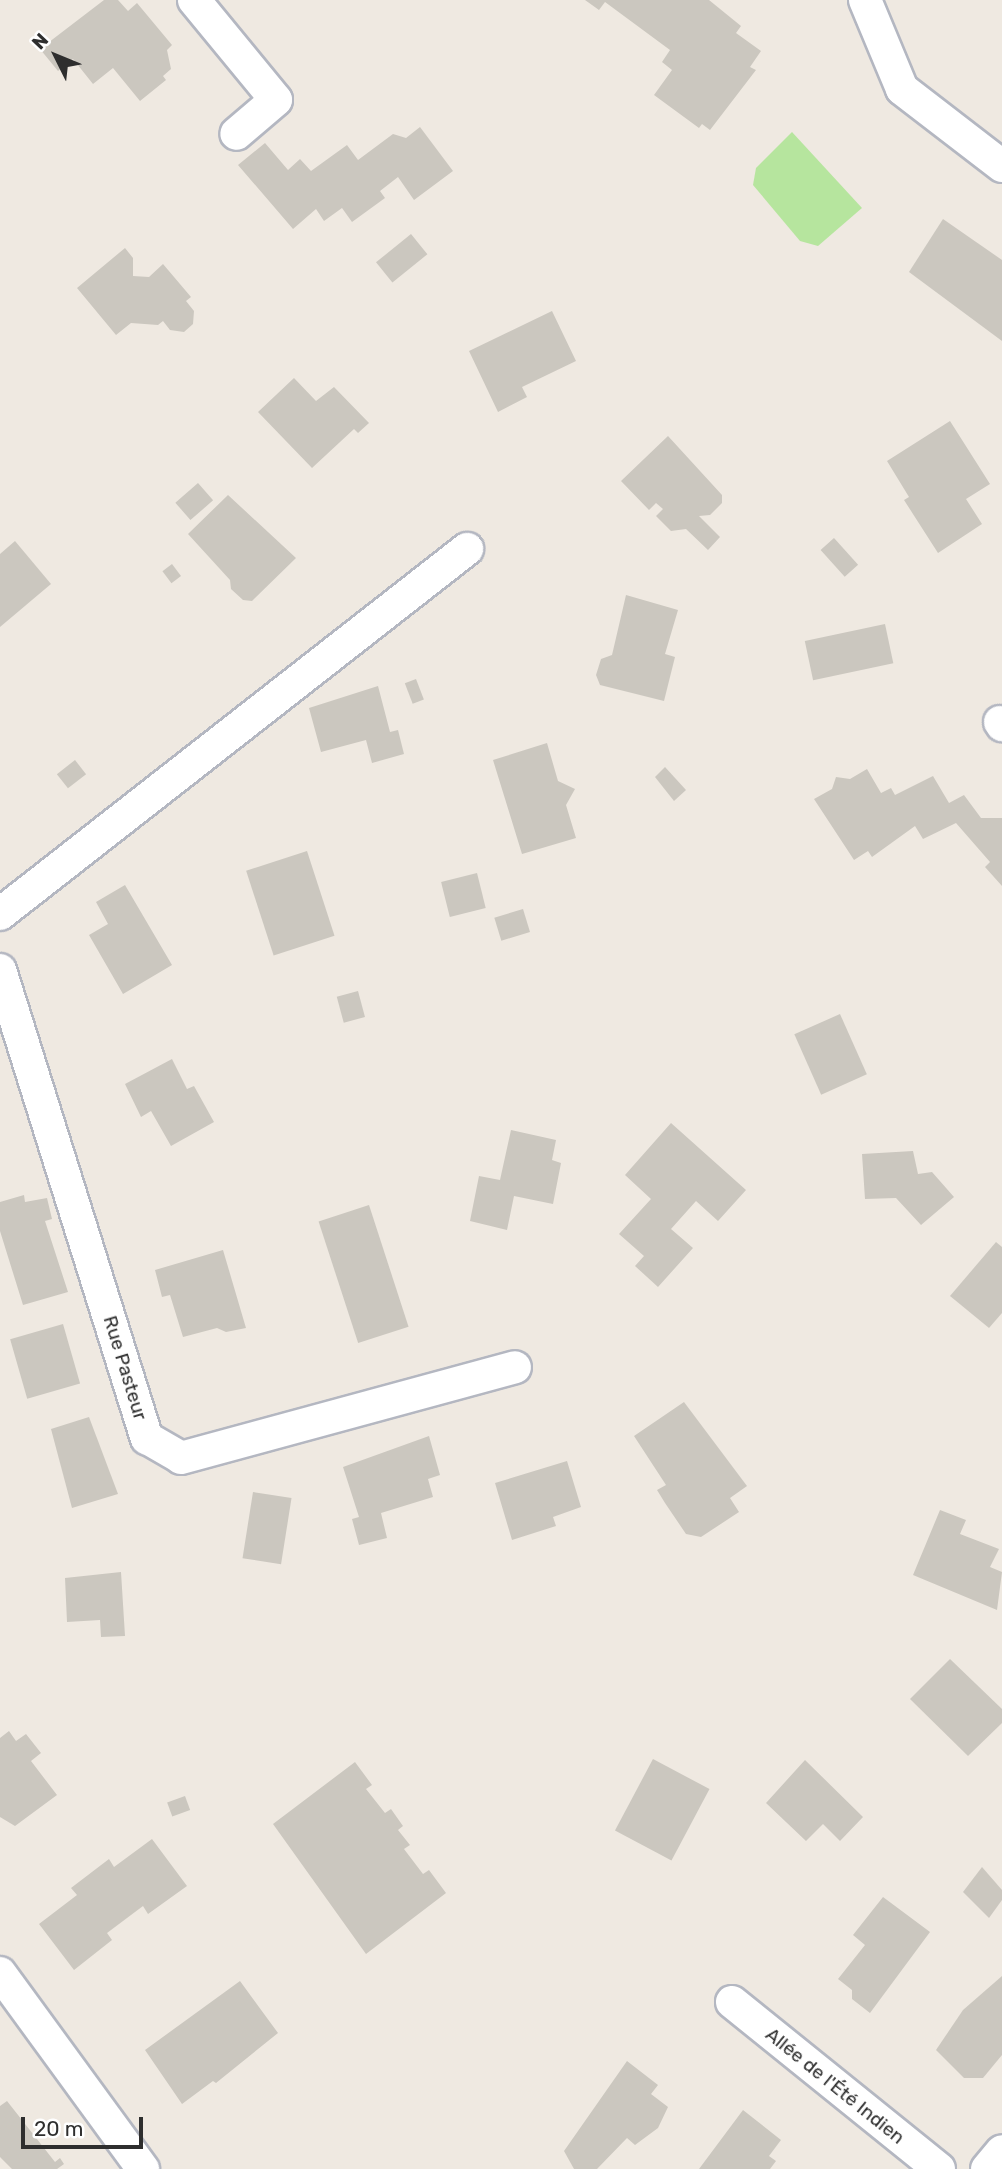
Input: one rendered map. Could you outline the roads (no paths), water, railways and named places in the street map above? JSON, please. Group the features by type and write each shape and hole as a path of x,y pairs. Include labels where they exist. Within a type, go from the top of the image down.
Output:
{"street":[{"path":"194,0 276,100 236,134"},
{"path":"865,0 902,89 1002,166"},
{"path":"0,914 467,548"},
{"name":"Rue Pasteur","path":"0,970 147,1438 181,1458 515,1367"},
{"path":"0,1973 143,2169"},
{"name":"Allée de l'Été Indien","path":"732,2002 939,2169"},
{"path":"987,2169 1002,2151"}]}
